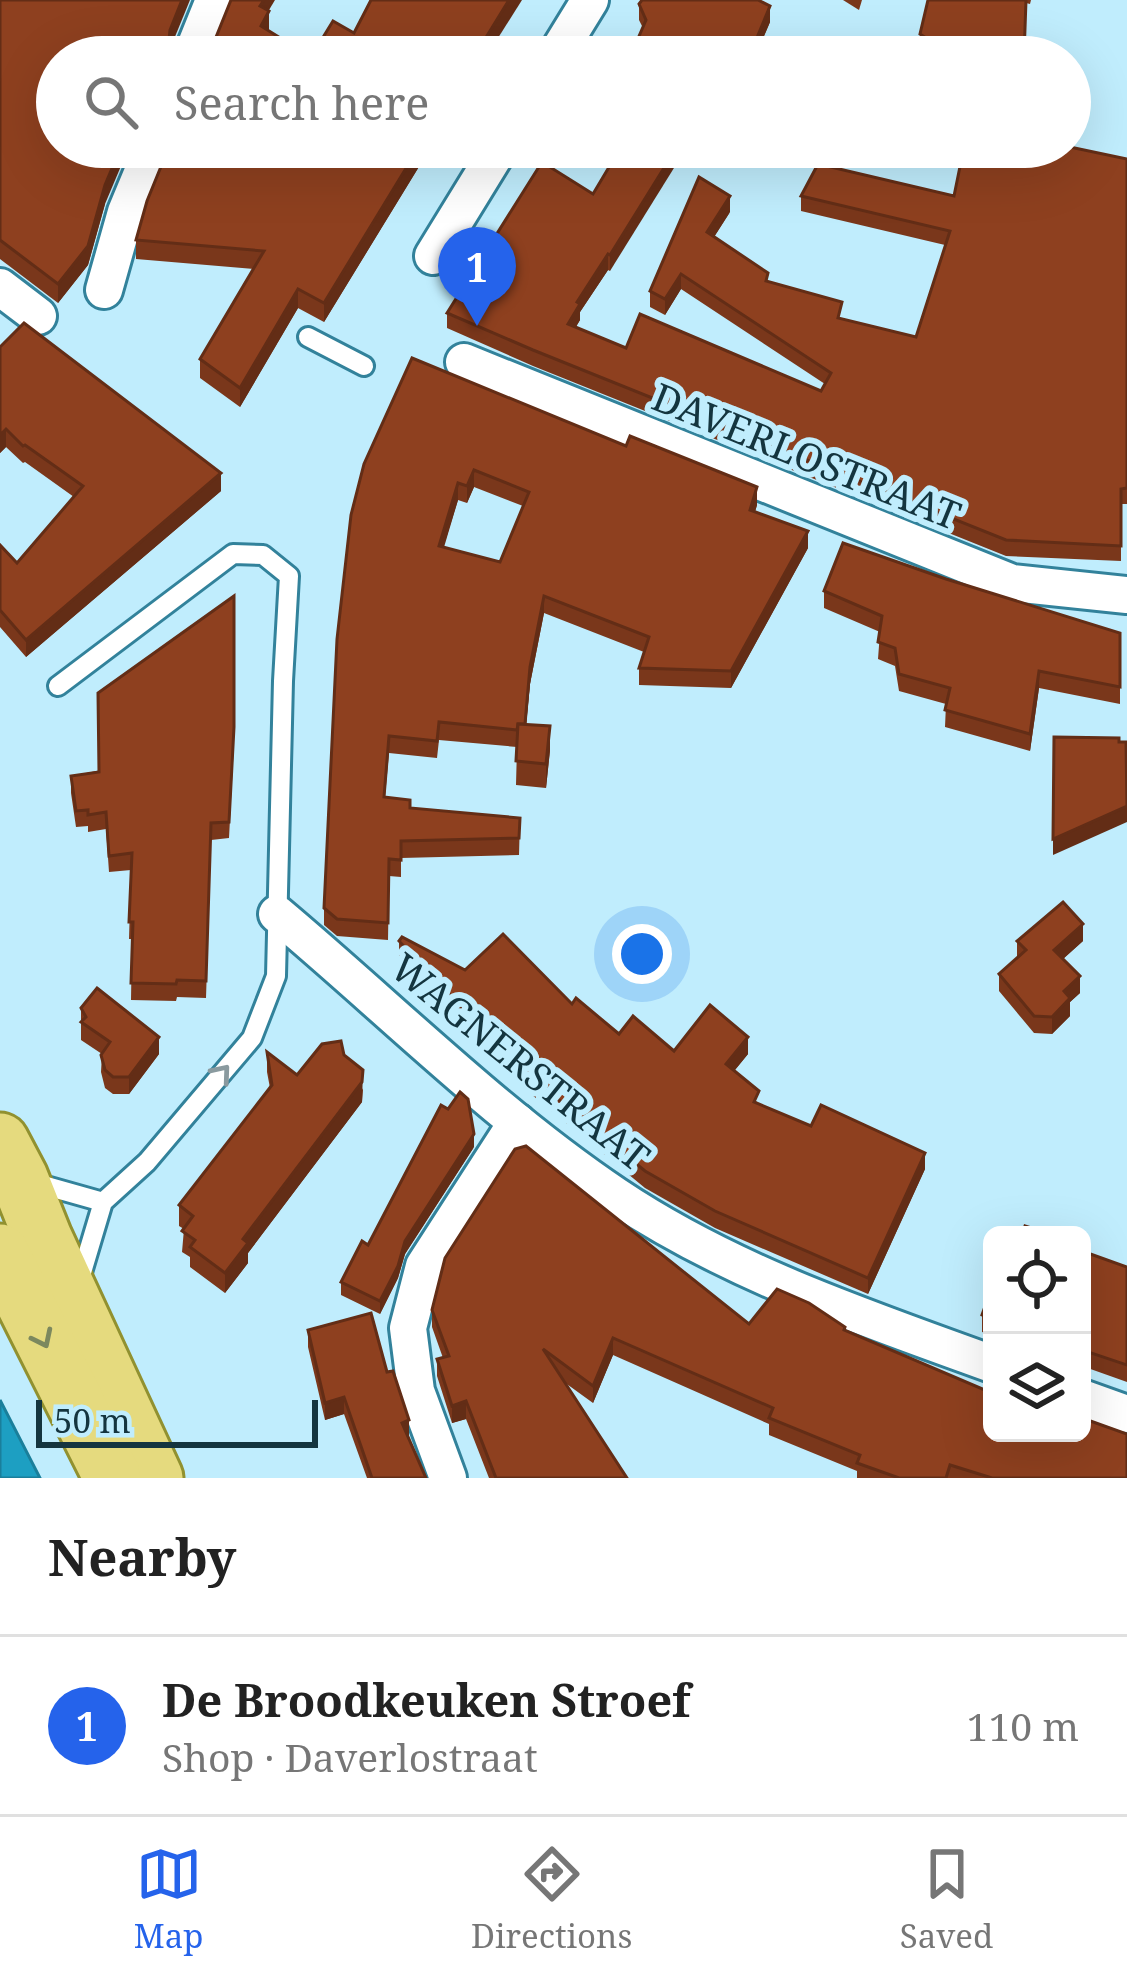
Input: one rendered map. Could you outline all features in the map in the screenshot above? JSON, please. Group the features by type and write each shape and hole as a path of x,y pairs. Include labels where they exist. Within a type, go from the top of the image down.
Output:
{"main road":[{"path":"6,1163 154,1478"},
{"path":"0,1253 113,1478"}],"street":[{"path":"199,36 214,0"},
{"path":"568,36 590,0"},
{"path":"104,290 144,168"},
{"path":"433,256 487,168"},
{"path":"0,287 38,316"},
{"name":"DAVERLOSTRAAT","path":"464,362 1012,584 1127,595"},
{"name":"WAGNERSTRAAT","path":"277,914 517,1122 616,1196 697,1244 805,1295 983,1361"},
{"path":"448,1478 416,1391 408,1328 424,1267 517,1122"},
{"path":"1091,1401 1127,1414"}],"lane":[{"path":"308,337 364,366"},
{"path":"58,686 233,554 263,555 289,576 276,976 252,1037 147,1162 103,1202 81,1268 76,1310"},
{"path":"6,1163 45,1187 103,1202"}],"water":[{"path":"0,1400 40,1478 0,1478"}],"building":[{"path":"0,0 182,0 169,36 36,36 36,168 112,168 88,246 58,284 0,240"},
{"path":"231,0 264,0 260,6 269,11 261,26 277,36 216,36"},
{"path":"371,0 509,0 487,36 324,36 333,21 354,33"},
{"path":"642,0 758,0 770,6 758,36 639,36 646,20 639,4"},
{"path":"928,0 1026,0 1025,36 920,34"},
{"path":"1091,151 1127,159 1127,488 1121,489 1121,546 1006,540 447,313 538,168 552,168 593,194 608,168 664,168 577,302 568,324 626,348 640,314 821,391 831,373 681,274 665,299 650,291 699,177 730,196 707,232 768,273 766,281 842,302 838,318 916,337 950,231 801,196 816,168 835,168 954,196 960,168 1091,168"},
{"path":"160,168 406,168 324,303 298,289 240,388 200,359 264,251 136,240"},
{"path":"24,323 221,473 26,640 0,610 0,545 17,563 83,486 6,429 0,435 0,347"},
{"path":"412,358 626,446 630,436 757,487 750,510 808,531 731,671 639,668 649,637 544,596 525,724 518,724 517,730 439,722 437,741 389,736 384,797 410,800 410,808 520,818 519,838 401,841 401,860 389,859 388,923 337,919 324,908 337,639 351,515 364,464","holes":["474,470 529,492 500,562 439,546 458,483 467,486"]},
{"path":"843,543 1120,633 1120,687 1039,671 1030,734 945,710 950,688 899,674 895,648 878,642 882,616 824,591"},
{"path":"234,596 229,822 211,823 206,981 131,983 132,853 109,856 106,812 76,811 71,776 99,772 98,693"},
{"path":"518,724 550,726 546,764 516,761"},
{"path":"1054,737 1126,742 1127,806 1053,839"},
{"path":"1063,902 1083,924 1054,950 1080,976 1064,991 1070,998 1052,1017 1034,1016 999,974 1026,950 1017,941"},
{"path":"503,934 572,1004 576,998 619,1034 633,1016 674,1051 710,1005 748,1037 726,1064 759,1091 754,1102 811,1126 821,1105 925,1153 868,1278 715,1211 645,1171 520,1068 399,941 402,937 465,970"},
{"path":"97,988 159,1037 129,1077 113,1077 105,1070 101,1055 110,1042 81,1022 86,1017 81,1008"},
{"path":"341,1041 344,1055 363,1070 362,1082 243,1239 248,1243 225,1273 190,1247 195,1240 182,1231 193,1216 179,1205 272,1085 267,1052 297,1075 322,1044"},
{"path":"460,1092 468,1099 474,1134 405,1241 380,1301 341,1282 362,1241 368,1245 441,1105 448,1109"},
{"path":"526,1146 749,1324 777,1289 809,1303 844,1330 983,1389 983,1442 1091,1442 1091,1421 1127,1434 1127,1478 992,1478 950,1465 946,1478 899,1478 857,1463 860,1455 769,1418 773,1408 613,1338 593,1386 543,1349 627,1478 496,1478 466,1401 452,1406 437,1359 449,1356 432,1310 445,1258 515,1149"},
{"path":"1091,1254 1127,1267 1127,1365 1091,1353"},
{"path":"371,1313 387,1372 393,1371 409,1420 402,1423 426,1478 372,1478 344,1397 325,1403 308,1330"}],"place":[{"name":"De Broodkeuken Stroef","path":"477,326"}]}
